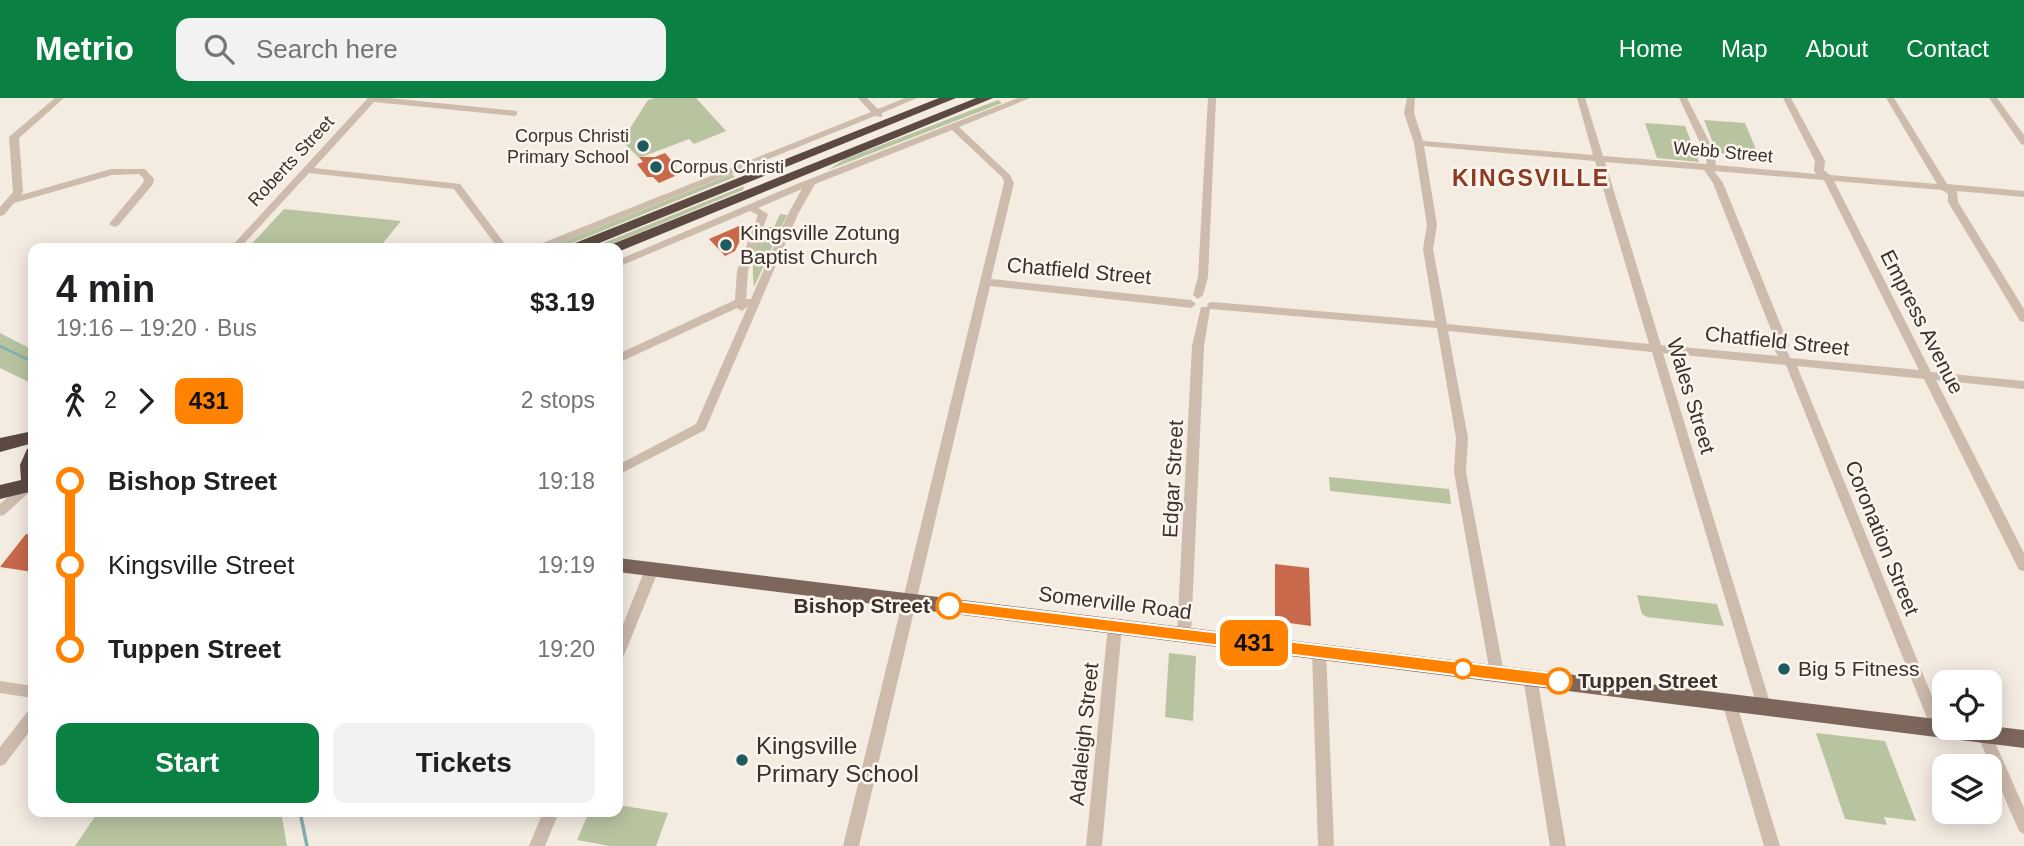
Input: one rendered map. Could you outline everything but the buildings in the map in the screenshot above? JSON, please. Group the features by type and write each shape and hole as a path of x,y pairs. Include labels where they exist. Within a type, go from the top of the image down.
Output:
{"highway":[{"path":"589,243 881,117 950,98"},
{"path":"623,245 899,131 987,98"},
{"path":"881,117 899,131"},
{"path":"0,445 28,438"},
{"path":"0,492 28,487"}],"main road":[{"name":"Somerville Road","path":"623,566 1932,727"},
{"name":"Somerville Road","path":"2002,736 2024,739"}],"street":[{"path":"0,213 14,200 18,192 14,138 60,98"},
{"path":"862,98 881,117"},
{"path":"552,243 881,117 914,98"},
{"path":"623,262 811,182 1026,98"},
{"name":"Edgar Street","path":"1184,634 1212,98"},
{"path":"1411,98 1409,113 1419,142 1432,225 1428,249 1462,438 1460,472 1497,673"},
{"name":"Wales Street","path":"1581,98 1764,706"},
{"name":"Coronation Street","path":"1683,98 1704,142 1710,167 1932,713"},
{"name":"Empress Avenue","path":"1787,98 1819,161 1819,171 1827,177 2024,566"},
{"path":"1890,98 1943,186 1952,193 1953,202 2024,318"},
{"path":"1993,98 2024,142"},
{"path":"372,99 514,113"},
{"name":"Roberts Street","path":"240,243 372,99"},
{"path":"850,846 1009,182 953,126"},
{"name":"Webb Street","path":"1419,142 2024,194"},
{"path":"308,170 457,186 499,243"},
{"path":"14,200 111,172 142,171 149,179 148,184 114,224"},
{"path":"623,467 697,430 703,422 803,193 811,182"},
{"path":"746,324 738,289 744,258 763,215 761,210 751,208"},
{"name":"Chatfield Street","path":"986,282 2024,385"},
{"path":"623,357 740,302 754,303"},
{"path":"0,511 28,489"},
{"path":"623,641 652,569"},
{"name":"Adaleigh Street","path":"1094,846 1115,626"},
{"path":"1319,651 1326,846"},
{"path":"1530,677 1558,846"},
{"path":"0,687 28,691"},
{"path":"1729,702 1772,846"},
{"path":"0,760 28,723"},
{"path":"1987,740 2024,826"},
{"path":"537,846 549,817"}],"green space":[{"path":"696,98 726,131 694,144 689,139 639,158 622,141 648,100"},
{"path":"998,100 1002,103 828,170 845,159"},
{"path":"1704,120 1745,123 1759,157 1717,153"},
{"path":"1645,123 1685,126 1699,162 1657,158"},
{"path":"732,174 735,177 572,243 560,243"},
{"path":"744,186 743,190 614,243 603,243"},
{"path":"284,209 401,221 383,243 253,243"},
{"path":"780,214 787,215 754,287 753,263 758,242 764,227 774,227"},
{"path":"0,333 28,347 28,382 0,368"},
{"path":"1329,477 1449,489 1451,504 1330,491"},
{"path":"1637,595 1717,604 1724,626 1647,617 1642,614"},
{"path":"1169,653 1196,656 1193,721 1165,717"},
{"path":"1816,733 1885,741 1916,821 1884,817 1887,825 1845,819"},
{"path":"623,806 668,813 656,846 610,846 577,840 587,817 623,817"},
{"path":"95,817 282,817 287,846 75,846"}],"waterway":[{"path":"0,346 28,360"},
{"path":"301,817 307,846"}],"bus line":[{"name":"431","path":"949,606 1559,681"}],"place":[{"name":"Corpus Christi Primary School","path":"643,146"},
{"name":"Corpus Christi","path":"656,167"},
{"name":"Kingsville Zotung Baptist Church","path":"726,245"},
{"name":"Bishop Street","path":"949,606"},
{"name":"Big 5 Fitness","path":"1784,669"},
{"name":"Tuppen Street","path":"1559,681"},
{"name":"Kingsville Primary School","path":"742,760"}],"district":[{"name":"KINGSVILLE","path":"1531,178"}]}
